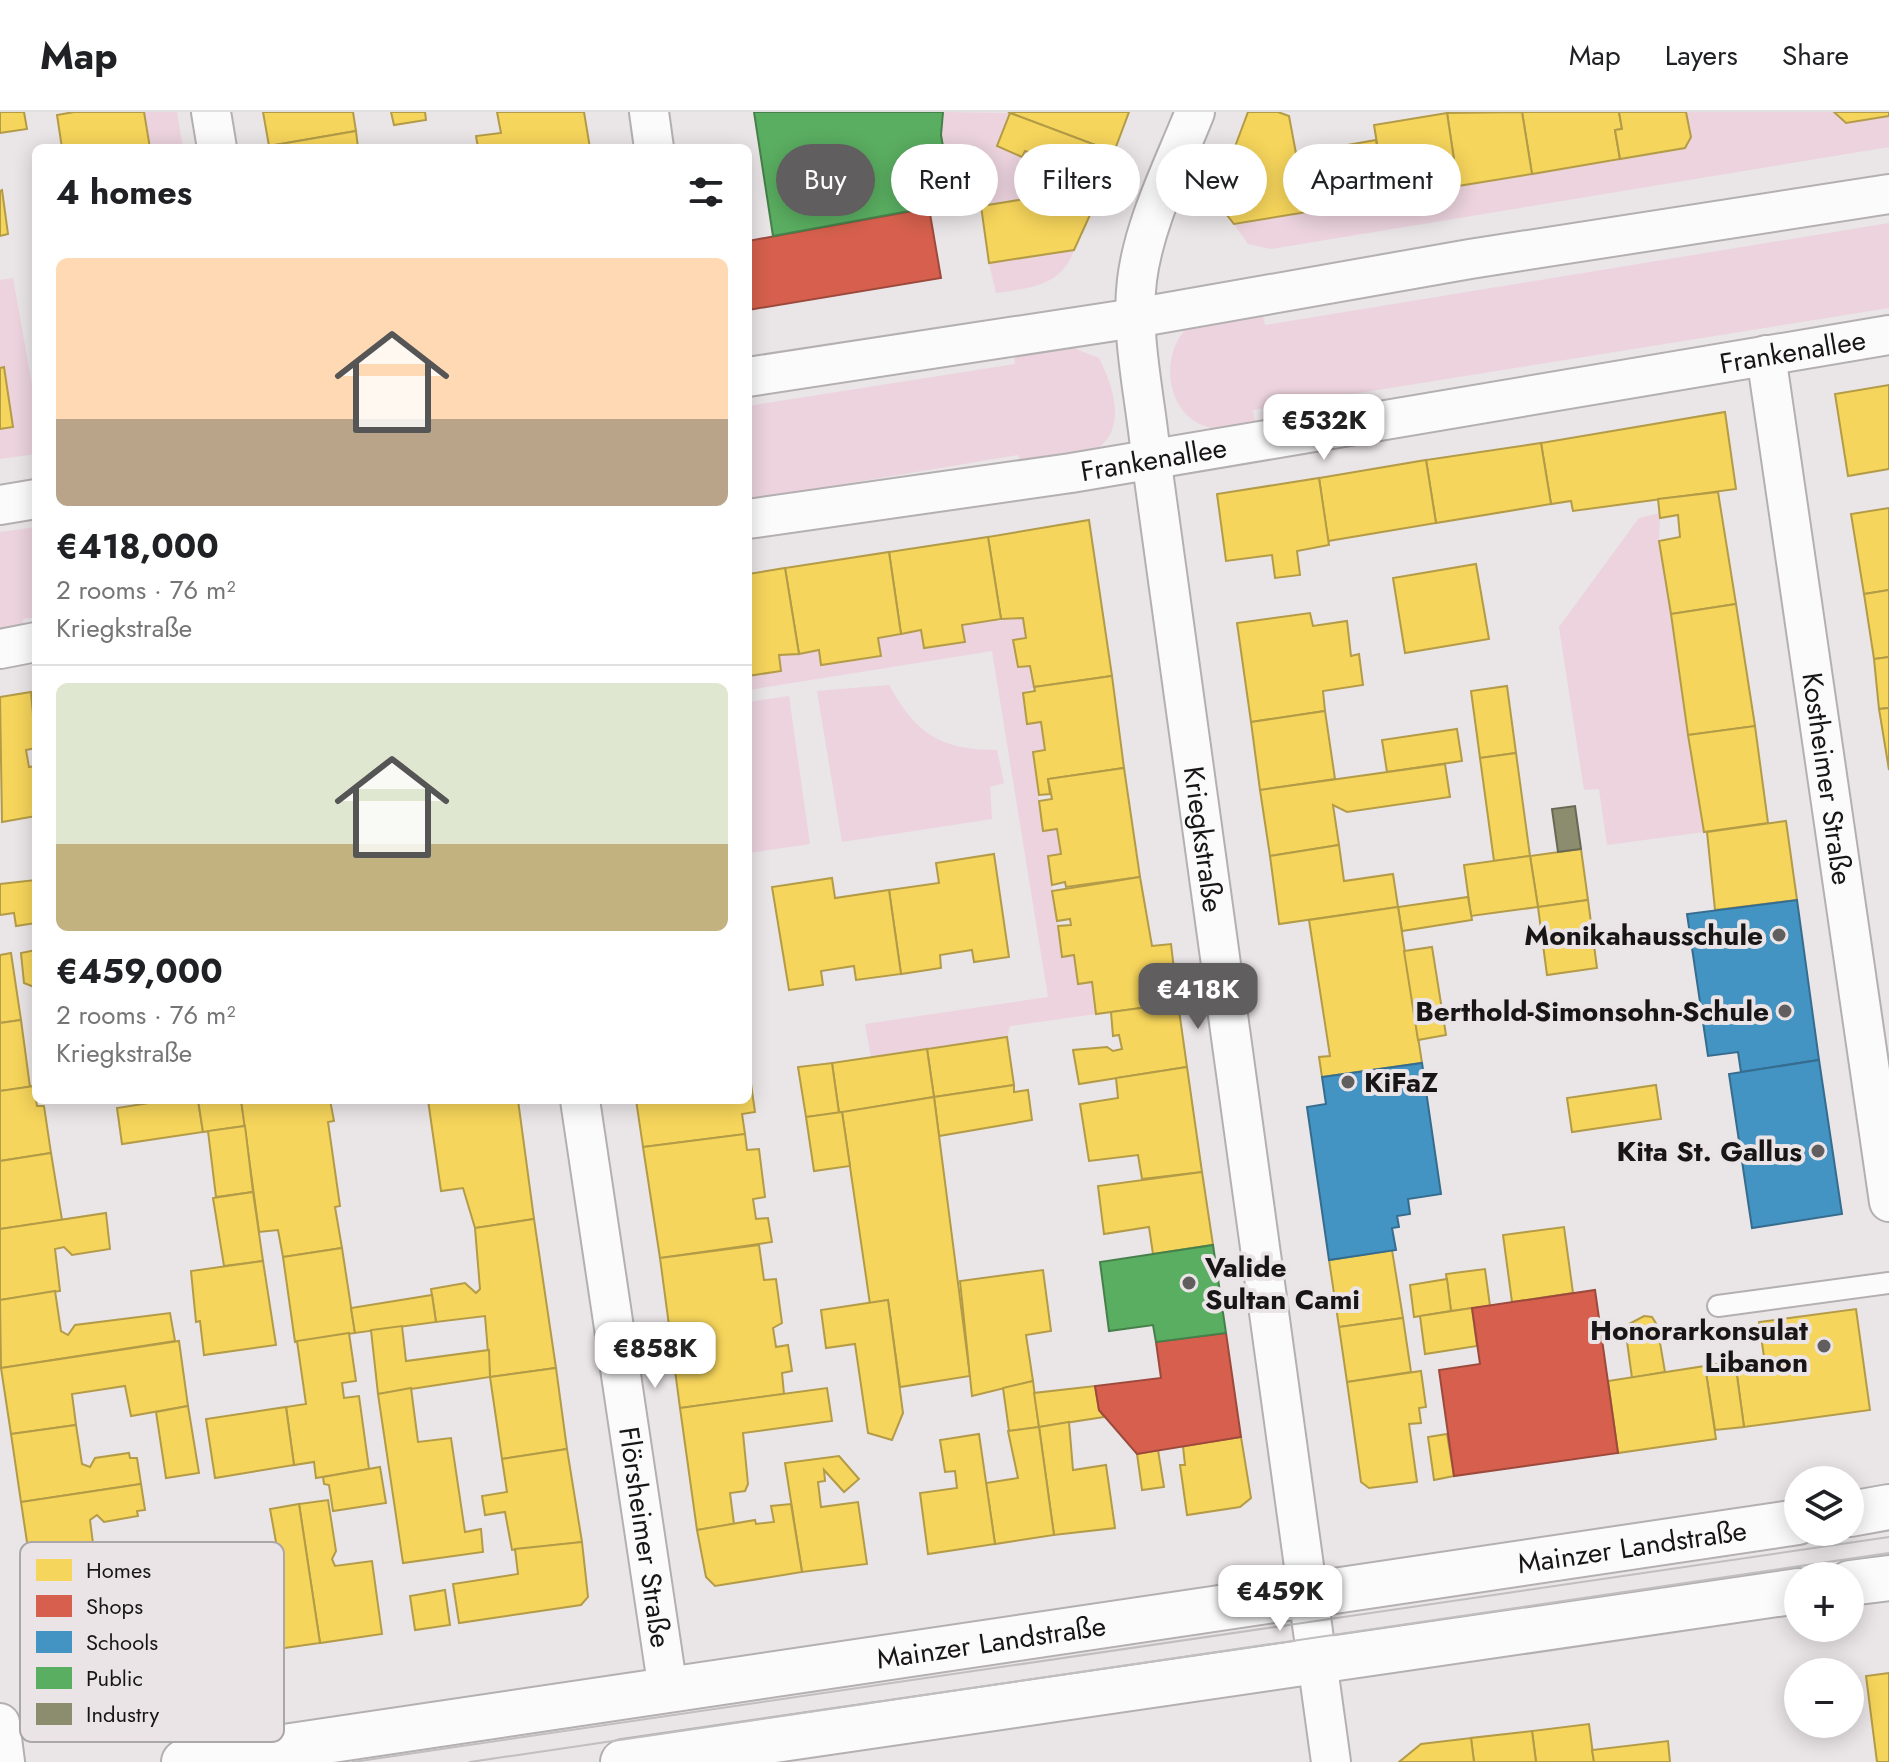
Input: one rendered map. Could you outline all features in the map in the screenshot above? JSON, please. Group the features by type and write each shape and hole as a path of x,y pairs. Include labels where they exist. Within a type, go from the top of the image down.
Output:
{"main road":[{"path":"1864,1511 1889,1507"},
{"name":"Mainzer Landstraße","path":"184,1762 1784,1524"},
{"path":"1864,1581 1889,1578"},
{"path":"623,1762 752,1752 1316,1662 1784,1593"}],"street":[{"path":"211,112 216,144"},
{"path":"649,112 653,144"},
{"name":"Kriegkstraße","path":"1195,112 1145,243 1137,279 1135,318 1151,457 1331,1762"},
{"path":"752,376 1135,318 1470,259 1889,194"},
{"name":"Frankenallee","path":"752,518 1071,473 1151,457 1889,335"},
{"name":"Kostheimer Straße","path":"1766,355 1889,1202"},
{"path":"0,505 32,500"},
{"path":"0,649 32,643"},
{"name":"Flörsheimer Straße","path":"581,1104 668,1690"},
{"path":"0,1723 5,1762"}],"lane":[{"path":"1718,1306 1889,1283"}],"shaded area":[{"path":"144,112 177,112 182,144 149,144"},
{"path":"943,112 1010,113 998,146 942,144"},
{"path":"1686,112 1834,112 1846,123 1889,116 1889,147 1271,249 1248,244 1234,224 1283,216 1461,216 1461,186 1685,149 1690,137"},
{"path":"998,146 1014,153 1014,201 998,204"},
{"path":"1889,223 1889,308 1253,410 1256,426 1241,428 1218,429 1196,422 1184,412 1171,385 1170,369 1178,340 1187,327 1214,313 1261,308 1265,325"},
{"path":"1074,250 1069,262 1053,278 1032,287 996,293 989,263"},
{"path":"13,278 32,385 32,455 0,459 0,429 13,426 4,368 0,368 0,280"},
{"path":"1063,344 1099,358 1114,401 1115,415 1106,440 1095,450 1065,462 1023,468 1018,455 752,499 752,405 1015,364 1013,349"},
{"path":"1660,513 1659,541 1704,832 1607,845 1599,789 1584,790 1559,627 1639,518"},
{"path":"32,528 32,618 23,619 24,634 0,638 0,532"},
{"path":"1023,618 1026,638 1013,640 1018,667 1030,666 1034,687 1023,693 1041,722 1045,750 1033,752 1043,830 1057,829 1061,854 1048,856 1062,956 1074,955 1078,984 1092,982 1096,1014 1010,1026 1007,1037 871,1057 865,1024 1048,997 992,651 752,689 752,675 781,671 779,655 819,650 822,665 880,656 878,638 921,630 924,648 964,642 962,625"},
{"path":"889,685 909,716 932,736 960,747 997,750 1004,783 990,787 992,819 842,842 817,691"},
{"path":"789,696 810,844 752,853 752,701"}],"building: Homes":[{"path":"0,112 24,112 27,129 0,133"},
{"path":"74,112 144,112 149,144 61,144 57,115"},
{"path":"263,112 353,112 356,131 269,144"},
{"path":"391,112 425,112 426,120 394,125"},
{"path":"497,112 584,112 589,144 477,144 476,136 501,133"},
{"path":"1008,112 1129,112 1117,144 1093,144"},
{"path":"1248,112 1278,112 1289,116 1294,144 1283,144 1283,216 1234,224 1228,216 1267,216 1267,144 1236,144"},
{"path":"1522,112 1619,112 1622,129 1615,130 1620,159 1532,174"},
{"path":"1522,112 1532,174 1461,186 1461,144 1452,144 1447,113"},
{"path":"1619,112 1686,112 1691,137 1685,148 1620,159 1615,130 1622,129"},
{"path":"1834,112 1889,112 1889,116 1846,123"},
{"path":"1010,113 1093,144 1014,144 1014,153 998,144"},
{"path":"1447,113 1452,144 1377,144 1374,125"},
{"path":"356,131 358,144 281,144"},
{"path":"1376,140 1377,144 1353,144"},
{"path":"0,191 8,234 0,236"},
{"path":"1014,201 1014,216 1090,216 1074,250 989,263 982,216 998,216 998,203"},
{"path":"4,367 13,427 0,429 0,368"},
{"path":"1889,385 1889,469 1848,476 1835,394"},
{"path":"1725,412 1736,489 1573,511 1571,501 1551,504 1541,443"},
{"path":"1541,443 1551,504 1436,523 1426,460"},
{"path":"1426,460 1436,523 1328,541 1319,478"},
{"path":"1319,478 1329,545 1297,551 1300,575 1275,578 1272,555 1226,561 1217,494"},
{"path":"1718,492 1736,604 1671,614 1659,541 1680,537 1678,515 1660,518 1658,499"},
{"path":"1889,508 1889,590 1864,594 1851,514"},
{"path":"1089,520 1112,676 1034,687 1030,666 1018,667 1013,640 1026,638 1023,618 1001,619 988,537"},
{"path":"988,537 1001,619 962,625 965,642 924,648 921,630 901,634 889,552"},
{"path":"889,552 901,634 878,638 881,656 821,665 819,650 799,654 785,568"},
{"path":"1476,564 1489,639 1405,653 1393,578"},
{"path":"785,568 799,654 779,655 781,671 752,675 752,573"},
{"path":"1889,590 1889,657 1874,659 1864,594"},
{"path":"1736,604 1755,726 1688,735 1671,614"},
{"path":"1310,613 1313,626 1347,621 1351,656 1359,654 1363,685 1323,691 1325,711 1251,722 1237,623"},
{"path":"1889,657 1889,708 1879,709 1874,659"},
{"path":"1112,676 1124,768 1048,779 1050,794 1039,795 1033,752 1045,750 1041,722 1027,724 1023,693 1035,691 1034,687"},
{"path":"1507,686 1516,753 1480,758 1471,691"},
{"path":"31,692 32,703 32,749 26,750 29,767 32,767 32,817 2,822 0,697"},
{"path":"1889,708 1889,770 1879,709"},
{"path":"1325,711 1335,779 1260,790 1251,722"},
{"path":"1755,726 1768,823 1704,832 1688,735"},
{"path":"1457,729 1462,761 1387,772 1382,740"},
{"path":"1516,753 1530,856 1494,861 1480,758"},
{"path":"1445,764 1450,797 1347,812 1333,805 1339,845 1270,856 1260,790"},
{"path":"1124,768 1140,877 1066,887 1065,882 1052,885 1048,856 1061,854 1057,829 1043,831 1039,801 1052,799 1048,779"},
{"path":"1786,821 1797,900 1715,910 1707,832"},
{"path":"1339,845 1344,881 1393,874 1398,907 1279,924 1270,856"},
{"path":"1581,849 1588,900 1538,907 1530,856"},
{"path":"994,854 1009,957 974,962 972,950 940,955 941,968 901,974 889,890 939,883 936,863"},
{"path":"1530,856 1538,907 1471,916 1464,865"},
{"path":"1140,877 1152,946 1171,944 1178,1003 1096,1014 1092,982 1078,984 1074,955 1062,957 1058,926 1071,925 1070,919 1057,921 1052,891"},
{"path":"832,878 835,898 889,890 901,974 856,980 854,966 821,971 823,985 789,990 772,887"},
{"path":"32,880 32,924 16,926 14,913 0,915 0,884"},
{"path":"1468,897 1472,920 1402,931 1398,907"},
{"path":"1588,900 1597,968 1547,975 1538,907"},
{"path":"1398,907 1422,1063 1322,1077 1319,1057 1330,1056 1309,920"},
{"path":"1432,947 1446,1035 1418,1040 1404,951"},
{"path":"32,951 32,986 24,983 21,953"},
{"path":"11,953 21,1020 0,1023 0,955"},
{"path":"1178,1003 1187,1067 1079,1084 1073,1050 1122,1049 1119,1035 1113,1036 1111,1012"},
{"path":"21,1020 30,1087 0,1091 0,1023"},
{"path":"1007,1037 1014,1085 934,1097 927,1049"},
{"path":"927,1049 934,1097 839,1113 832,1063"},
{"path":"832,1063 839,1113 806,1117 798,1067"},
{"path":"1187,1067 1202,1172 1142,1179 1138,1155 1089,1161 1080,1104 1118,1098 1116,1078"},
{"path":"1014,1085 1014,1092 1028,1090 1032,1120 939,1136 934,1097"},
{"path":"1656,1085 1661,1119 1572,1132 1567,1098"},
{"path":"32,1086 32,1104 44,1106 51,1153 0,1161 0,1091"},
{"path":"752,1091 755,1112 742,1114 745,1134 643,1147 637,1104 752,1104"},
{"path":"934,1097 970,1376 900,1387 888,1300 870,1304 842,1112"},
{"path":"142,1104 199,1104 203,1132 122,1144 117,1108"},
{"path":"199,1104 242,1104 245,1126 203,1132"},
{"path":"242,1104 331,1104 334,1121 328,1122 340,1206 335,1207 342,1248 283,1257 278,1230 259,1232"},
{"path":"429,1104 519,1104 534,1219 475,1228 463,1188 441,1191"},
{"path":"842,1112 850,1166 814,1171 806,1117"},
{"path":"245,1126 253,1192 216,1197 208,1131"},
{"path":"745,1134 747,1150 759,1149 765,1197 753,1199 756,1219 768,1218 772,1242 660,1258 643,1147"},
{"path":"51,1153 62,1220 0,1229 0,1161"},
{"path":"1202,1172 1213,1245 1153,1254 1149,1227 1104,1234 1098,1186"},
{"path":"253,1192 263,1261 224,1266 213,1198"},
{"path":"106,1213 110,1249 72,1255 64,1247 55,1249 60,1291 0,1300 0,1229"},
{"path":"534,1219 556,1368 490,1377 485,1316 436,1322 431,1289 465,1283 476,1293 480,1289 475,1228"},
{"path":"1564,1227 1573,1293 1512,1302 1503,1235"},
{"path":"759,1245 764,1280 776,1279 782,1323 773,1328 776,1347 788,1345 792,1371 782,1373 784,1394 680,1408 660,1258"},
{"path":"342,1248 355,1333 295,1342 283,1257"},
{"path":"1392,1250 1403,1318 1339,1327 1329,1260"},
{"path":"263,1261 276,1345 204,1355 200,1321 196,1322 191,1271"},
{"path":"1485,1269 1490,1306 1451,1311 1446,1274"},
{"path":"1043,1270 1051,1331 1026,1335 1033,1381 972,1396 960,1281"},
{"path":"1447,1279 1451,1311 1414,1317 1410,1285"},
{"path":"55,1291 61,1331 68,1335 75,1325 170,1313 175,1341 1,1368 0,1300"},
{"path":"432,1295 436,1322 355,1333 351,1308"},
{"path":"888,1300 903,1413 892,1440 868,1433 855,1344 826,1348 821,1310"},
{"path":"1472,1308 1477,1346 1425,1354 1420,1316"},
{"path":"1856,1309 1870,1410 1744,1427 1735,1361 1764,1357 1759,1322"},
{"path":"1644,1316 1652,1317 1657,1325 1665,1372 1632,1378 1626,1334 1629,1324"},
{"path":"1403,1318 1411,1372 1347,1382 1339,1327"},
{"path":"402,1326 406,1361 489,1350 490,1377 378,1394 371,1330"},
{"path":"349,1333 356,1381 342,1383 344,1398 359,1396 369,1469 316,1478 314,1462 294,1465 286,1407 306,1404 297,1341"},
{"path":"179,1341 188,1406 131,1416 125,1386 72,1394 76,1425 11,1434 1,1368"},
{"path":"1735,1361 1744,1427 1715,1430 1705,1366"},
{"path":"1705,1366 1716,1439 1618,1453 1608,1381"},
{"path":"556,1368 567,1449 502,1459 490,1377"},
{"path":"1421,1371 1426,1407 1419,1408 1421,1423 1409,1424 1417,1482 1369,1488 1361,1482 1347,1382"},
{"path":"1033,1381 1039,1427 1009,1431 1003,1388"},
{"path":"1095,1386 1099,1410 1104,1417 1039,1427 1034,1393"},
{"path":"411,1388 418,1442 451,1438 465,1532 481,1529 483,1552 403,1563 378,1394"},
{"path":"827,1388 832,1421 743,1433 748,1484 745,1491 730,1493 734,1524 697,1530 680,1408"},
{"path":"188,1406 199,1473 166,1478 156,1412"},
{"path":"286,1407 294,1465 215,1478 206,1419"},
{"path":"1069,1422 1073,1470 1106,1465 1115,1528 1054,1535 1039,1427"},
{"path":"76,1425 82,1464 90,1467 95,1458 129,1453 130,1458 137,1458 141,1484 21,1502 11,1434"},
{"path":"1039,1427 1054,1535 995,1544 986,1483 1018,1478 1008,1431"},
{"path":"979,1434 995,1544 928,1554 920,1493 957,1488 955,1471 945,1472 940,1440"},
{"path":"1447,1434 1454,1476 1434,1480 1428,1437"},
{"path":"1241,1437 1251,1498 1240,1507 1187,1515 1180,1465 1185,1465 1183,1446"},
{"path":"567,1449 582,1542 512,1550 505,1512 485,1515 482,1496 507,1492 502,1459"},
{"path":"1158,1450 1164,1487 1142,1490 1137,1454"},
{"path":"839,1456 859,1479 844,1492 824,1470 825,1481 818,1482 821,1507 858,1502 867,1564 802,1572 785,1463"},
{"path":"380,1467 386,1503 333,1511 329,1485 324,1484 323,1477"},
{"path":"141,1484 145,1510 137,1511 138,1516 104,1522 97,1515 90,1520 93,1542 27,1542 21,1502"},
{"path":"328,1500 336,1551 332,1559 335,1566 372,1561 382,1634 320,1643 299,1504"},
{"path":"299,1504 320,1643 284,1648 284,1542 276,1542 270,1509"},
{"path":"791,1504 802,1572 715,1586 706,1577 697,1530 755,1520 756,1524 774,1522 771,1506"},
{"path":"582,1542 588,1597 581,1605 459,1623 453,1584 518,1574 515,1549"},
{"path":"445,1590 450,1625 415,1630 410,1596"},
{"path":"1889,1673 1889,1762 1877,1762 1866,1676"},
{"path":"1589,1724 1594,1762 1536,1762 1532,1731"},
{"path":"1532,1731 1536,1762 1474,1762 1471,1738"},
{"path":"1471,1738 1474,1762 1399,1762 1421,1744"},
{"path":"1668,1741 1670,1762 1594,1762 1592,1750"}],"building: Shops":[{"path":"891,215 930,216 941,278 752,309 752,240"},
{"path":"1595,1290 1618,1453 1454,1476 1439,1370 1480,1364 1472,1308"},
{"path":"1226,1333 1241,1437 1137,1454 1099,1410 1095,1386 1161,1378 1156,1342"}],"building: Schools":[{"path":"1797,900 1819,1060 1741,1072 1738,1052 1708,1056 1687,914"},
{"path":"1819,1060 1842,1214 1752,1228 1729,1074"},
{"path":"1422,1063 1441,1194 1408,1199 1410,1214 1397,1216 1399,1227 1392,1228 1396,1250 1329,1260 1307,1107 1326,1104 1322,1077"}],"building: Public":[{"path":"754,112 943,112 943,144 891,144 891,214 773,236"},
{"path":"1213,1245 1226,1333 1156,1342 1153,1325 1109,1331 1100,1262"}],"building: Industry":[{"path":"1575,806 1581,849 1558,852 1552,809"}],"tram line":[{"path":"353,1762 1889,1537"},
{"path":"470,1762 1889,1553"}],"place":[{"name":"Monikahausschule","path":"1779,935"},
{"name":"Berthold-Simonsohn-Schule","path":"1785,1011"},
{"name":"KiFaZ","path":"1348,1082"},
{"name":"Kita St. Gallus","path":"1818,1151"},
{"name":"Valide Sultan Cami","path":"1189,1283"},
{"name":"Honorarkonsulat Libanon","path":"1824,1346"}]}
